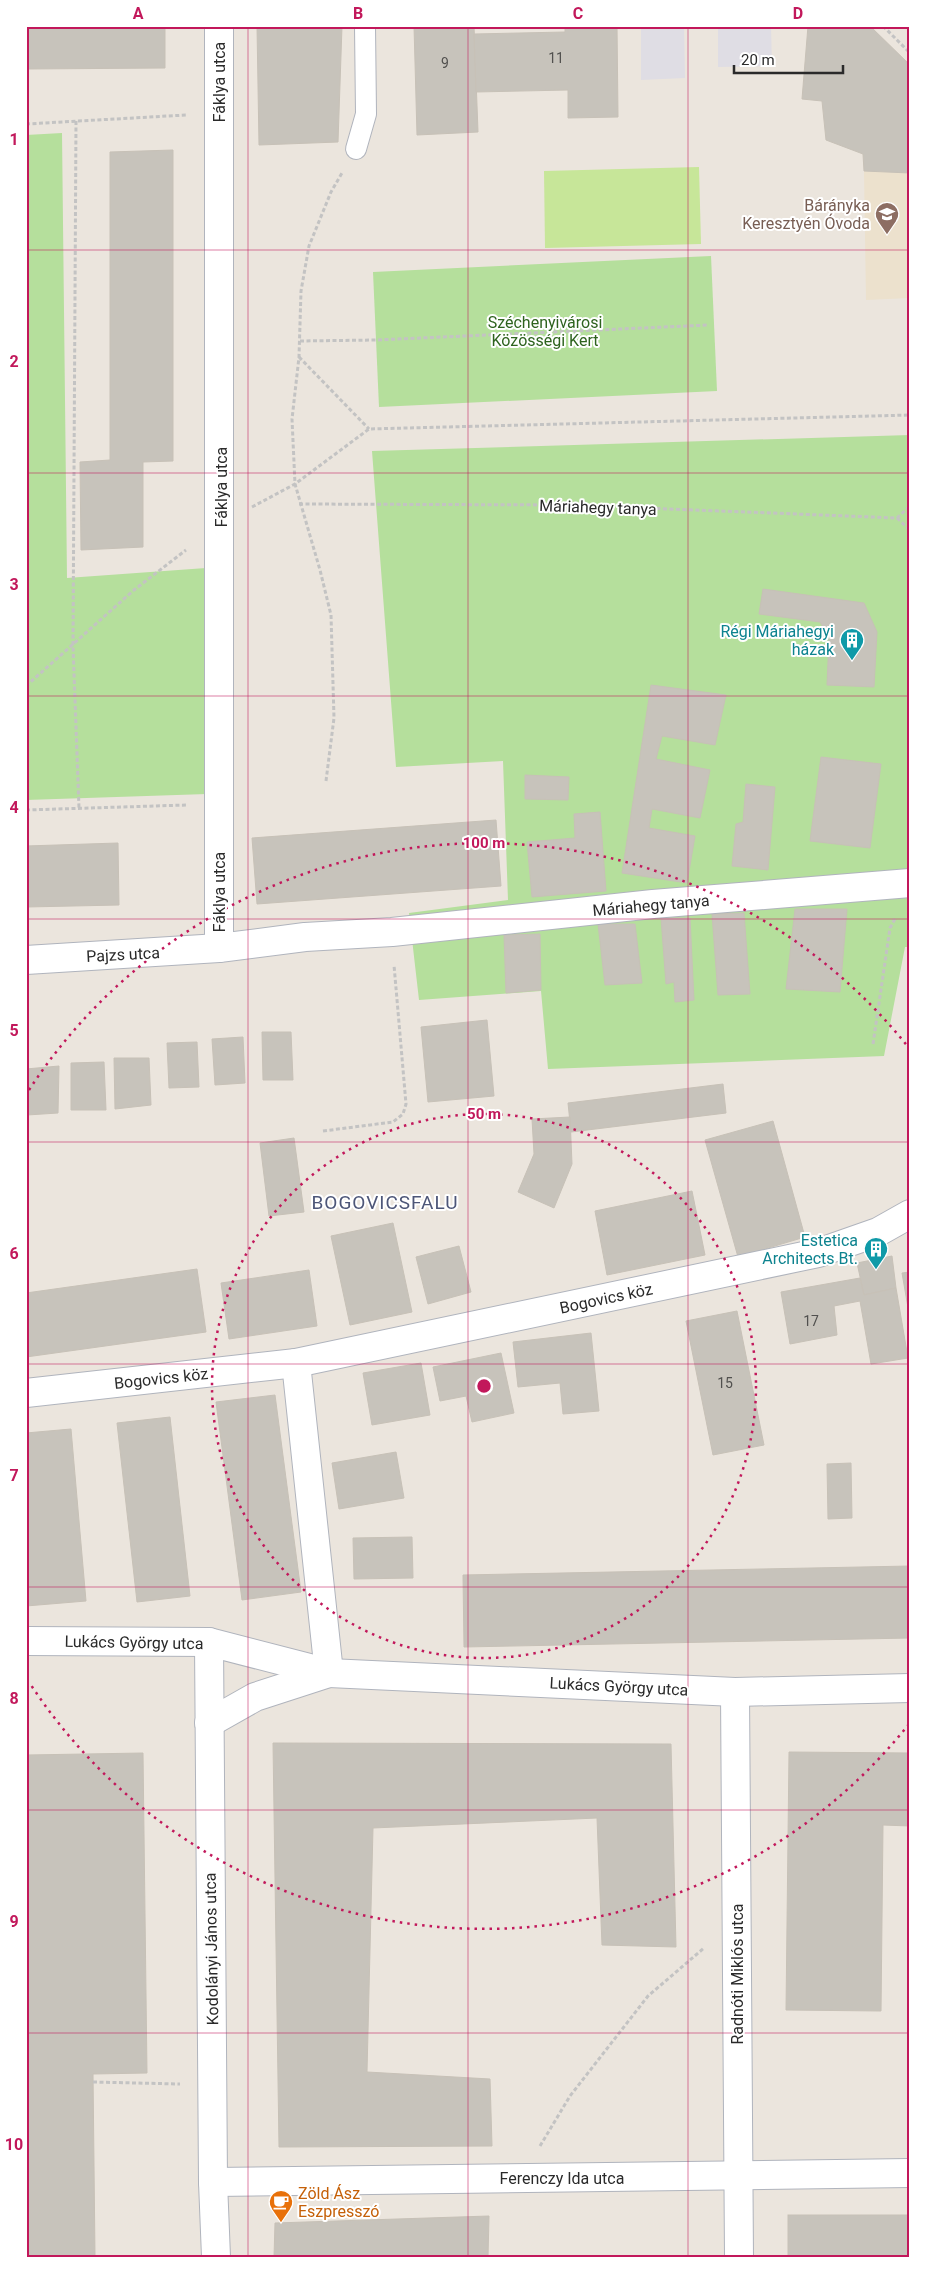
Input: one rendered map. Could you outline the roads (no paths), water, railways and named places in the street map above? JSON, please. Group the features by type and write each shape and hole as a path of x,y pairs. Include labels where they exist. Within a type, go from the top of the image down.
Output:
{"street":[{"name":"Fáklya utca","path":"219,26 221,523 219,948"},
{"name":"Máriahegy tanya","path":"219,948 305,937 392,932 653,904 910,883"},
{"name":"Pajzs utca","path":"26,960 219,948"},
{"name":"Bogovics köz","path":"26,1393 296,1363 818,1253 878,1232 910,1214"},
{"path":"296,1363 329,1672"},
{"name":"Lukács György utca","path":"26,1641 209,1642 329,1672 735,1692 910,1688"},
{"name":"Kodolányi János utca","path":"209,1642 213,2182 216,2257"},
{"name":"Lukács György utca","path":"209,1723 255,1697 329,1672"},
{"name":"Radnóti Miklós utca","path":"735,1692 739,2257"},
{"name":"Ferenczy Ida utca","path":"213,2182 739,2177 910,2173"}],"lane":[{"path":"356,149 366,114 365,26"}],"place":[{"name":"Bárányka Keresztyén Óvoda","path":"887,235"},
{"name":"Régi Máriahegyi házak","path":"852,661"},
{"name":"Estetica Architects Bt.","path":"876,1270"},
{"name":"Zöld Ász Eszpresszó","path":"281,2223"}],"district":[{"name":"BOGOVICSFALU","path":"385,1202"}],"park label":[{"name":"Széchenyivárosi Közösségi Kert","path":"545,331"}]}
